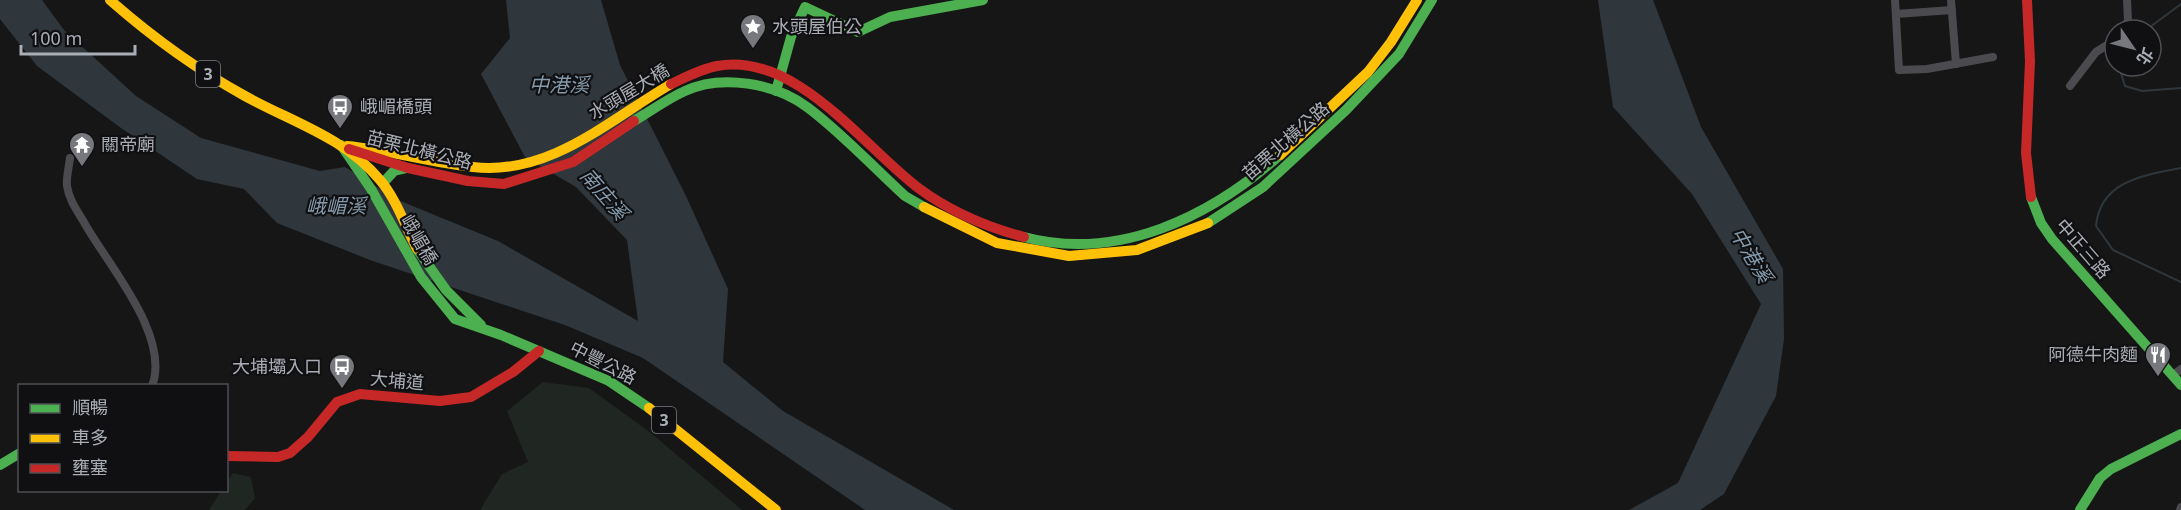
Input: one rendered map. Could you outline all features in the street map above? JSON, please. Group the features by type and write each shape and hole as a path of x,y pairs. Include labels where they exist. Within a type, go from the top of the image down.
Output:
{"main road":[{"name":"3","path":"110,0 201,69 246,97 318,130 341,145 383,183"},
{"path":"776,92 791,38 805,7 858,32 890,17 983,0"},
{"name":"苗栗北橫公路","path":"781,75 817,95 917,187 956,210 998,232 1073,245 1137,237 1195,215 1254,178 1337,104 1386,50 1417,0"},
{"name":"苗栗北橫公路","path":"776,92 806,106 905,195 948,221 997,243 1069,256 1137,250 1201,227 1263,187 1346,110 1399,54 1432,0"},
{"name":"中正三路","path":"2027,0 2031,52 2025,174 2035,214 2052,239 2177,372 2181,385"},
{"name":"水頭屋大橋","path":"498,170 528,164 574,145 665,88 701,71 737,65 781,75"},
{"name":"水頭屋大橋","path":"504,184 573,162 653,109 703,84 733,82 776,92"},
{"name":"苗栗北橫公路","path":"341,145 369,158 408,168 468,181 504,184"},
{"name":"苗栗北橫公路","path":"341,145 369,147 457,166 498,170"},
{"name":"峨嵋橋","path":"341,145 371,189 421,277 455,319"},
{"path":"383,183 394,171 408,168"},
{"name":"峨嵋橋","path":"383,183 399,208 417,249 435,278 465,311"},
{"name":"中豐公路","path":"465,311 489,332"},
{"name":"中豐公路","path":"455,319 609,381 639,400 776,510"},
{"name":"大埔道","path":"228,456 278,457 290,453 308,437 337,402 360,394 440,401 471,397 513,372 539,351"},
{"path":"2080,510 2100,478 2111,469 2181,434"},
{"path":"0,465 18,454"}],"street":[{"path":"1895,0 1899,70 1927,69 1993,57"},
{"path":"1951,0 1956,64"},
{"path":"2127,0 2128,18"},
{"path":"1896,14 1952,10"},
{"path":"2070,86 2096,52 2103,48"},
{"path":"2019,53 2031,52"},
{"path":"70,159 67,186 72,201 104,258 140,308 156,362 152,384"}],"shaded area":[{"path":"543,382 589,388 651,433 742,510 480,510 502,474 528,462 507,411"},
{"path":"233,473 251,477 255,498 245,510 209,510 220,492 228,492 228,480"}],"water":[{"path":"0,0 42,0 64,30 136,96 201,138 320,171 345,167 398,200 498,241 638,321 627,240 576,187 525,157 481,74 510,38 506,0 601,0 620,65 686,196 728,289 723,362 783,411 954,510 865,510 643,358 565,325 370,260 277,223 244,189 197,179 121,128 37,66 0,19"},
{"name":"中港溪","path":"1598,0 1653,0 1701,127 1783,269 1784,339 1776,396 1724,494 1700,510 1629,510 1678,483 1761,304 1692,194 1613,107"}],"waterway":[{"path":"2162,18 2181,4"},
{"path":"2122,78 2125,86 2142,91 2181,88"},
{"path":"2181,168 2139,178 2115,190 2099,211 2096,226 2113,250 2181,282"}],"traffic: fast":[{"path":"776,91 791,37 805,7 858,32 890,17 983,0"},
{"path":"1208,223 1263,187 1346,110 1399,54 1432,0"},
{"path":"634,121 672,98 699,86 731,82 764,87 780,92 807,107 845,139 905,196 924,207"},
{"path":"341,145 371,189 421,277 455,319 501,335 609,381 649,408"},
{"path":"1024,237 1059,243 1094,243 1128,238 1161,229 1193,215 1224,197 1280,155"},
{"path":"383,183 394,171 407,168"},
{"path":"2031,197 2041,223 2052,239 2181,385"},
{"path":"417,249 446,290 481,325"},
{"path":"2080,510 2100,478 2111,469 2181,434"},
{"path":"0,465 18,454"}],"traffic: slow":[{"path":"110,0 158,40 209,75 334,141 350,152 366,165 386,188 417,249"},
{"path":"1280,155 1368,72 1391,42 1417,0"},
{"path":"347,146 473,167 501,167 528,163 578,142 671,84"},
{"path":"924,207 997,243 1069,256 1137,250 1208,223"},
{"path":"649,408 776,510"}],"traffic: jam":[{"path":"2027,0 2030,61 2026,153 2031,197"},
{"path":"671,84 699,71 717,66 746,65 774,73 800,87 826,106 929,196 968,217 1024,237"},
{"path":"349,149 408,168 468,181 504,184 573,162 634,121"},
{"path":"228,456 278,457 290,453 308,437 337,402 360,394 440,401 471,397 513,372 539,351"}],"place":[{"name":"水頭屋伯公","path":"753,50"},
{"name":"峨嵋橋頭","path":"340,130"},
{"name":"關帝廟","path":"82,168"},
{"name":"阿德牛肉麵","path":"2158,378"},
{"name":"大埔壩入口","path":"342,390"}],"water label":[{"name":"南庄溪","path":"604,194"},
{"name":"峨嵋溪","path":"336,206"}]}
